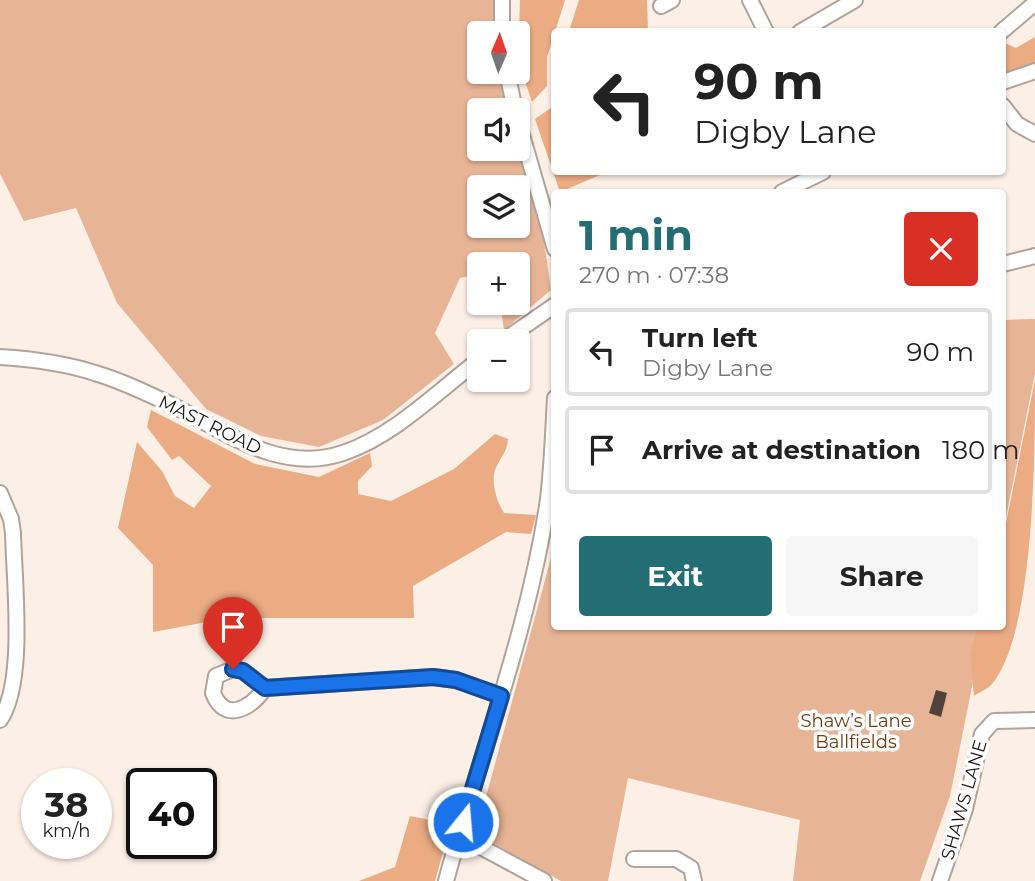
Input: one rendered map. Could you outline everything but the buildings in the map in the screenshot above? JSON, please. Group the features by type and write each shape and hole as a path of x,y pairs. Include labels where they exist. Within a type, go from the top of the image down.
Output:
{"street":[{"path":"502,0 502,21"},
{"path":"750,0 764,28"},
{"path":"807,28 855,0"},
{"path":"1006,28 1035,3"},
{"path":"1006,81 1035,71"},
{"path":"1006,110 1017,124 1035,134"},
{"path":"530,161 551,235"},
{"path":"788,189 817,175"},
{"path":"1006,263 1035,256"},
{"path":"521,329 551,309"},
{"name":"MAST ROAD","path":"0,357 49,362 95,373 174,406 238,442 272,454 308,459 332,456 367,442 467,369"},
{"path":"446,881 501,696 544,524 551,460"},
{"path":"0,493 11,519 13,533 15,674 11,698 0,720"},
{"path":"265,688 433,677 456,680 501,696"},
{"name":"SHAWS LANE","path":"940,881 965,809 982,734 986,727 1003,719 1035,720"},
{"path":"458,838 468,840 544,881"},
{"path":"634,859 677,859 691,868 694,881"}],"green space":[{"path":"0,0 496,0 495,21 467,21 467,84 502,84 504,98 467,98 467,161 522,161 527,175 467,175 467,238 530,238 530,185 541,220 551,290 530,308 530,252 467,252 467,277 460,278 435,333 454,364 383,420 319,447 261,436 206,409 117,303 76,208 24,221 0,174"},
{"path":"502,315 522,315 505,329"},
{"path":"1035,319 1035,373 1006,517 1006,320"},
{"name":"Shaw’s Lane Ballfields","path":"551,558 551,630 983,630 950,796 920,881 793,881 800,820 628,778 608,881 561,881 476,834"}],"shaded area":[{"path":"520,0 565,0 556,28 551,28 547,86 532,102 526,84 530,84 530,21 519,21"},
{"path":"579,0 647,0 648,28 570,28"},
{"path":"1035,37 1035,66 1006,75 1006,43 1016,48"},
{"path":"551,108 551,166 535,119"},
{"path":"554,175 600,175 567,189 559,189"},
{"path":"1035,380 1033,494 1025,584 1017,625 1006,659 992,684 974,696 970,654 977,630 1006,630 1006,523"},
{"path":"151,410 255,464 319,477 370,453 372,466 358,481 358,494 391,501 454,469 495,434 508,439 494,475 497,498 504,513 536,515 531,534 506,532 413,586 414,618 228,618 153,632 153,565 118,528 137,442 162,471 175,496 194,508 211,486 179,456 172,460 147,427"},
{"path":"410,816 451,824 435,881 359,881 395,867"}],"route":[{"path":"233,669 243,671 265,688 433,677 456,680 501,696 463,822"}]}
